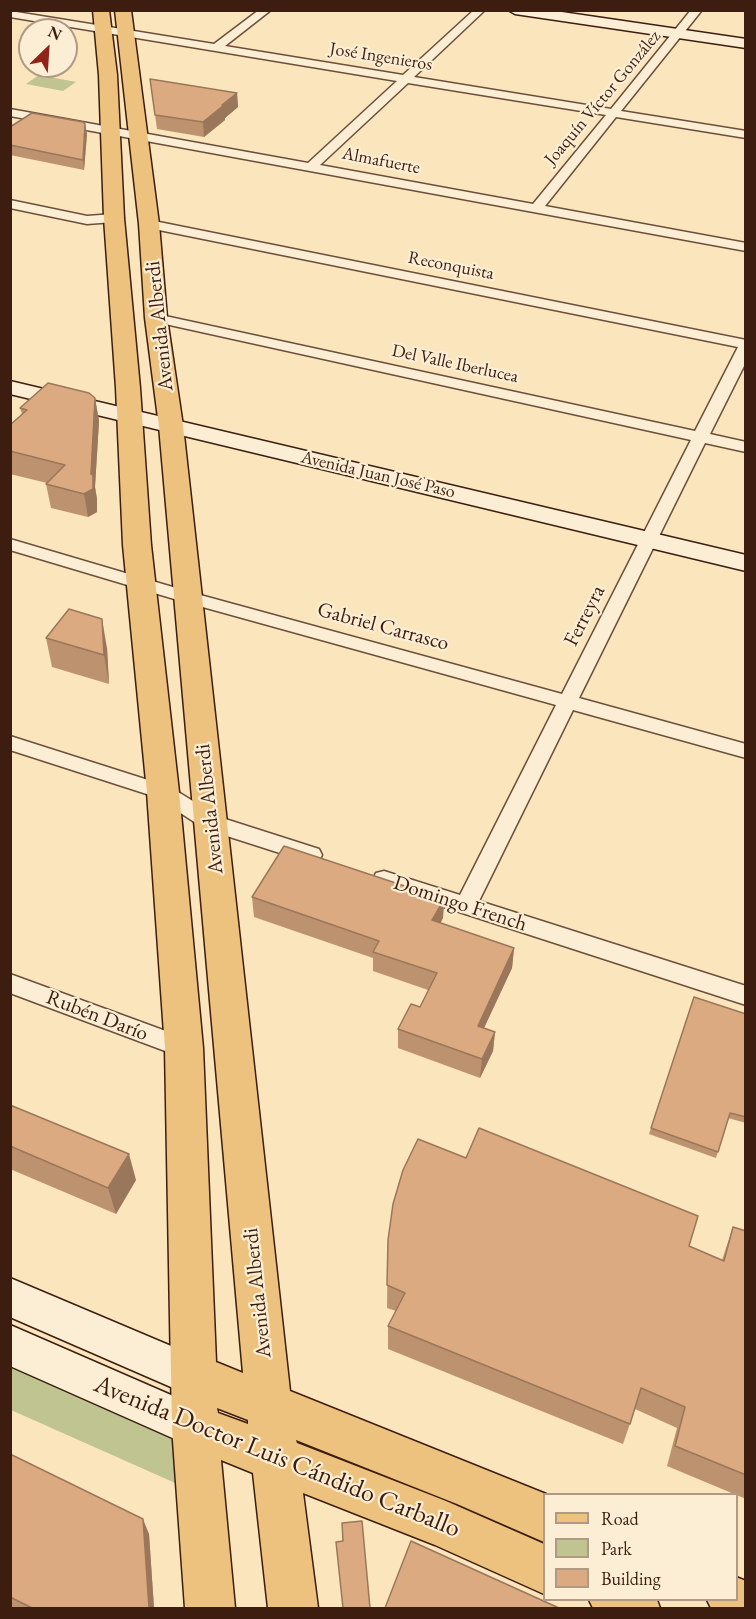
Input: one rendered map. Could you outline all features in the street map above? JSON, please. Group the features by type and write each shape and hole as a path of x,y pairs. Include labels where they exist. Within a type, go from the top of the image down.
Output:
{"main road":[{"name":"Avenida Alberdi","path":"100,10 108,75 114,218 141,582 163,792 184,1048 195,1427 210,1608"},
{"name":"Avenida Alberdi","path":"123,10 149,224 156,318 171,426 269,1406 293,1608"},
{"name":"Avenida Doctor Luis Cándido Carballo","path":"194,1376 543,1518"},
{"name":"Avenida Doctor Luis Cándido Carballo","path":"195,1427 446,1525 543,1569"},
{"path":"619,1601 635,1608"}],"street":[{"path":"216,48 266,10"},
{"path":"311,167 480,10"},
{"path":"515,10 746,44"},
{"name":"Joaquín Víctor González","path":"536,209 611,113 697,10"},
{"name":"José Ingenieros","path":"10,14 746,135"},
{"path":"10,25 24,16"},
{"name":"Almafuerte","path":"10,112 746,247"},
{"path":"10,204 87,220 114,218"},
{"name":"Reconquista","path":"149,224 746,345"},
{"name":"Del Valle Iberlucea","path":"156,318 746,447"},
{"name":"Ferreyra","path":"466,906 746,345"},
{"name":"Avenida Juan José Paso","path":"10,387 746,563"},
{"name":"Gabriel Carrasco","path":"10,544 187,597 746,751"},
{"path":"10,743 163,792 212,823 333,863"},
{"name":"Domingo French","path":"366,873 746,996"},
{"name":"Rubén Darío","path":"10,983 184,1048"},
{"name":"Avenida Doctor Luis Cándido Carballo","path":"10,1296 194,1376"},
{"name":"Avenida Doctor Luis Cándido Carballo","path":"10,1345 195,1427"}],"green space":[{"path":"35,78 55,78 76,82 63,91 26,84"},
{"path":"11,1363 180,1437 191,1490 11,1410"}],"building":[{"path":"150,79 237,93 203,122 155,115"},
{"path":"32,113 83,122 85,124 83,160 10,145 10,127"},
{"path":"48,383 89,393 95,398 91,474 93,475 93,489 84,494 46,484 65,465 10,451 10,425 27,410 20,408"},
{"path":"69,609 102,619 104,655 46,638"},
{"path":"284,846 444,899 432,920 514,948 478,1026 495,1032 482,1059 398,1029 411,1004 420,1007 437,973 373,952 379,941 252,897"},
{"path":"694,997 746,1014 746,1117 730,1113 718,1152 651,1128"},
{"path":"10,1105 129,1154 108,1188 10,1146"},
{"path":"479,1128 698,1216 689,1246 724,1261 733,1227 746,1231 746,1475 675,1446 685,1407 641,1388 630,1424 388,1326 405,1293 387,1285 388,1240 393,1204 403,1170 418,1139 466,1158"},
{"path":"10,1454 143,1519 149,1608 32,1608 10,1597"},
{"path":"362,1521 370,1608 343,1608 336,1542 343,1541 342,1523"},
{"path":"411,1541 559,1608 385,1608"}]}
